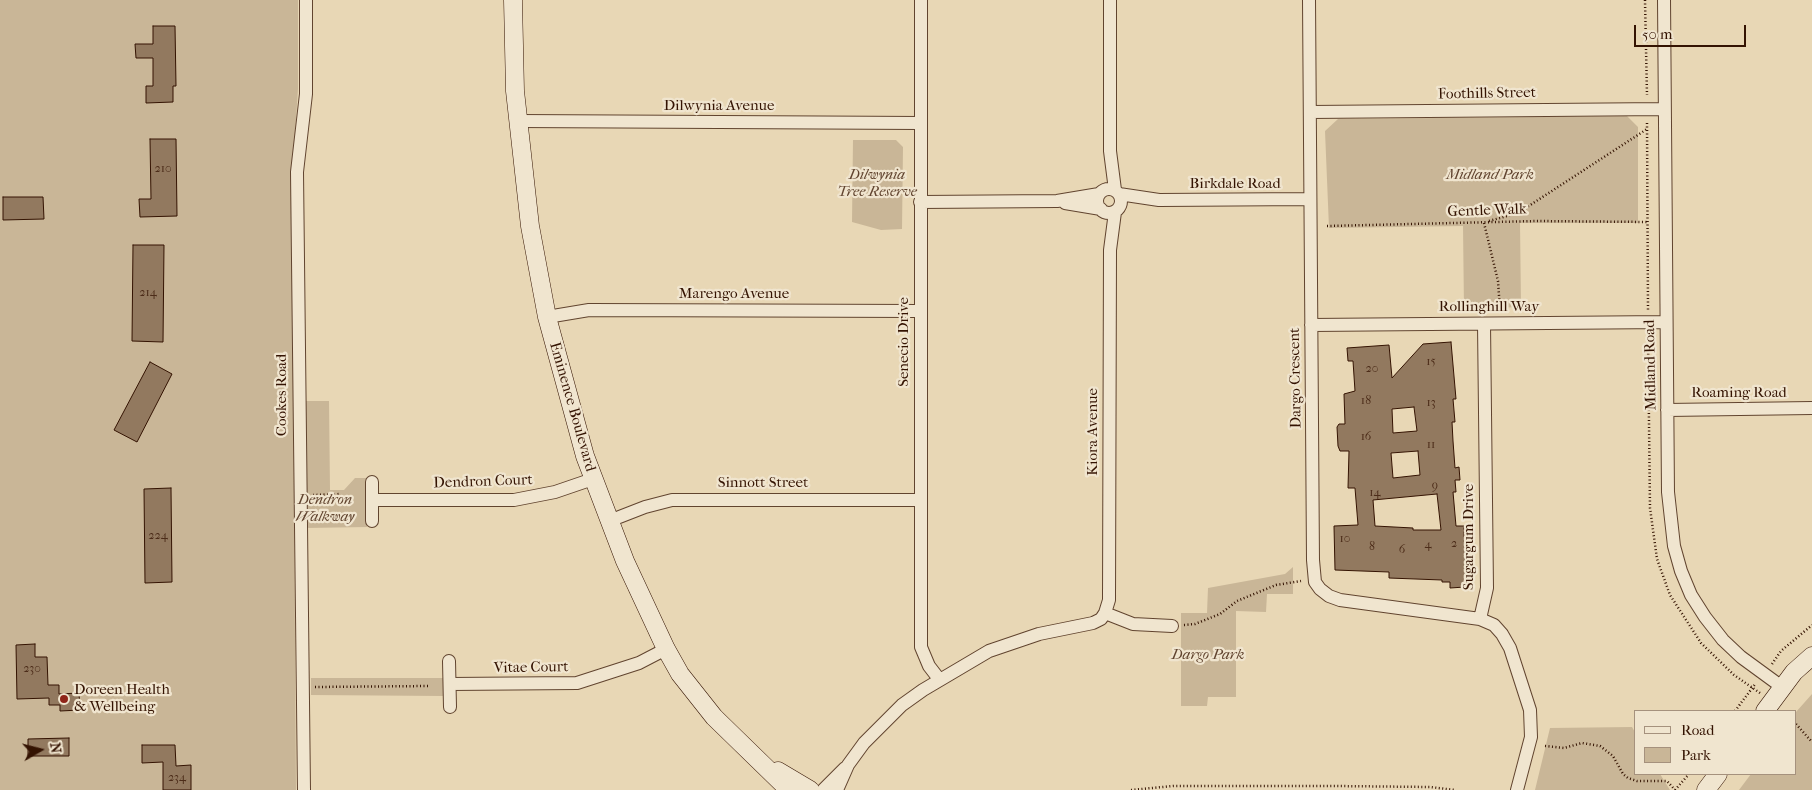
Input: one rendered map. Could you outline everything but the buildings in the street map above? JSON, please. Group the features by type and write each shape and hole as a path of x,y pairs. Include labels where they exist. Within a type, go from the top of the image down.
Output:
{"street":[{"name":"Cookes Road","path":"304,790 297,172 306,94 306,0"},
{"name":"Eminence Boulevard","path":"513,0 517,121 530,226 547,317 571,409 593,479 609,521 666,649 680,674 714,717 789,790"},
{"name":"Senecio Drive","path":"921,0 921,647 929,666 939,679"},
{"path":"1109,192 1122,201 1110,210 1097,202 1109,192 1110,0"},
{"name":"Dargo Crescent","path":"1309,0 1313,560 1316,582"},
{"name":"Midland Road","path":"1664,0 1667,410 1670,518 1681,571 1691,595 1723,640 1741,657 1782,687"},
{"name":"Foothills Street","path":"1310,112 1664,109"},
{"name":"Dilwynia Avenue","path":"517,121 921,123"},
{"name":"Birkdale Road","path":"920,202 1057,201 1109,192 1159,200 1310,200"},
{"name":"Birkdale Road","path":"1057,201 1110,210 1159,200"},
{"name":"Kiora Avenue","path":"1105,613 1109,600 1110,210"},
{"name":"Marengo Avenue","path":"547,317 589,310 921,311"},
{"name":"Rollinghill Way","path":"1311,324 1666,322"},
{"name":"Sugargum Drive","path":"1480,619 1487,588 1484,324"},
{"name":"Roaming Road","path":"1667,410 1812,408"},
{"name":"Dendron Court","path":"372,500 514,500 555,492 593,479"},
{"path":"372,482 372,521"},
{"name":"Sinnott Street","path":"609,521 645,507 672,500 920,500"},
{"path":"1316,582 1320,589 1328,596 1340,600 1480,619 1494,625 1510,648 1530,710 1531,738 1517,790"},
{"path":"823,790 848,765 864,743 884,721 902,705 939,679 988,651 1039,634 1093,623 1101,619 1105,613 1133,624 1172,626"},
{"name":"Vitae Court","path":"450,684 577,683 639,663 666,649"},
{"path":"1766,710 1782,687 1812,656"},
{"path":"449,661 450,707"},
{"name":"Eminence Boulevard","path":"764,764 810,790"},
{"path":"837,790 848,765"},
{"path":"1706,790 1717,775"}],"path":[{"path":"1501,324 1498,281 1483,223 1518,213 1647,129 1645,0"},
{"name":"Gentle Walk","path":"1327,226 1647,222 1647,129"},
{"path":"300,495 341,494"},
{"path":"1172,626 1195,624 1220,614 1237,601 1276,585 1316,582"},
{"path":"303,687 430,686"},
{"path":"1797,725 1812,742"},
{"path":"1545,746 1564,748 1582,743 1600,746 1613,756 1623,774 1628,778 1637,781 1667,781 1675,790 1688,775"},
{"path":"1131,790 1173,786 1334,786 1430,787 1455,790"}],"green space":[{"path":"0,0 298,0 298,89 292,181 296,790 0,790"},
{"name":"Midland Park","path":"1627,116 1638,127 1638,223 1520,223 1521,307 1464,309 1463,226 1329,228 1325,131 1338,119"},
{"name":"Dilwynia Tree Reserve","path":"853,140 896,140 903,147 902,229 881,230 852,222"},
{"name":"Dendron Walkway","path":"305,401 329,401 330,490 344,490 355,478 366,478 367,527 306,528"},
{"name":"Dargo Park","path":"1293,567 1293,594 1267,594 1266,612 1236,611 1236,697 1208,697 1207,706 1181,706 1181,613 1207,613 1208,588 1285,574"},
{"path":"311,678 443,678 443,696 311,695"},
{"path":"1812,694 1812,790 1739,790 1750,775 1797,775 1797,711"},
{"path":"1632,727 1634,730 1634,775 1661,775 1670,790 1535,790 1550,728"}],"place":[{"name":"Doreen Health & Wellbeing","path":"64,699"}]}
